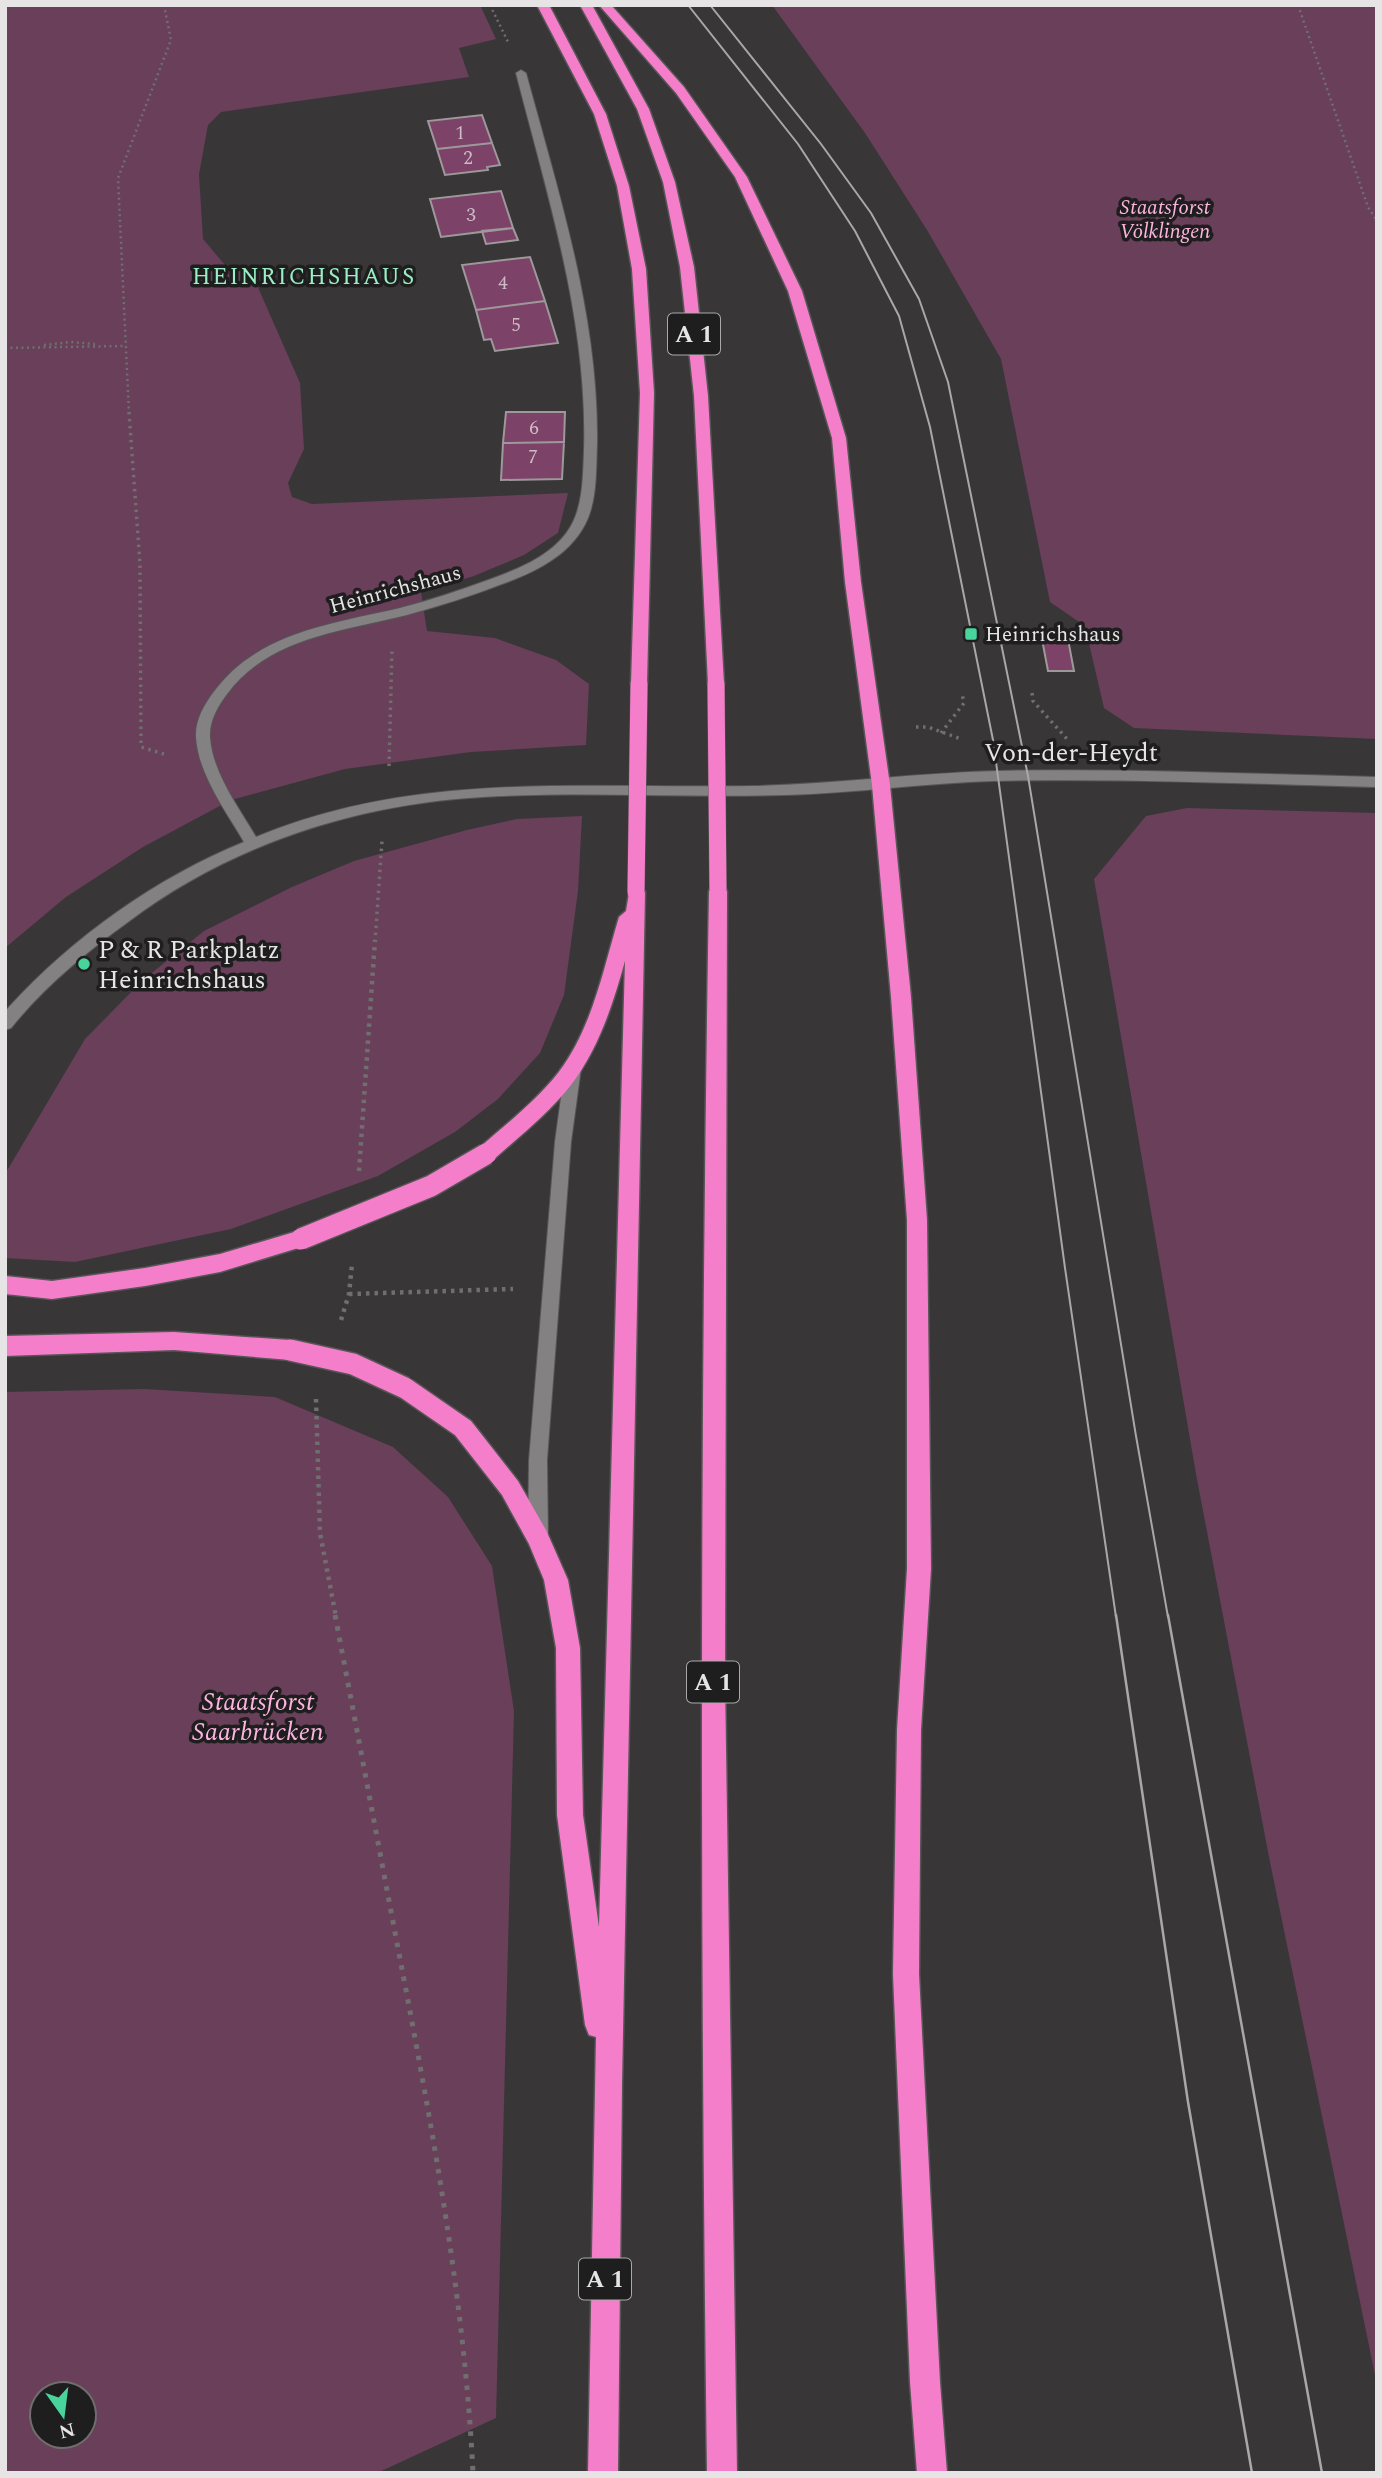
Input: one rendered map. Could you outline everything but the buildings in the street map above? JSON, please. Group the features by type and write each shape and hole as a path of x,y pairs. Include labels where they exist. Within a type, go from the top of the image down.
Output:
{"highway":[{"name":"A 1","path":"543,5 600,114 623,186 639,269 648,393 639,684 608,2085 603,2473"},
{"name":"A 1","path":"586,5 643,109 669,182 687,267 701,396 716,684 718,891 713,1224 714,2073 722,2473"},
{"path":"604,5 680,90 741,177 795,291 839,438 852,570 881,785 901,997 917,1220 919,1569 909,1730 906,1974 925,2382 932,2473"},
{"path":"5,1285 52,1290 220,1263 301,1239 431,1186 486,1154 529,1116 573,1068 596,1019 636,891"},
{"path":"5,1346 174,1342 290,1350 354,1364 405,1388 463,1428 510,1488 538,1538 556,1580 568,1648 570,1815 608,2085"}],"street":[{"name":"Heinrichshaus","path":"252,844 214,770 203,739 207,715 226,682 250,663 287,641 334,626 391,615 453,598 539,565 563,546 579,523 588,493 593,423 586,345 569,262 521,74"},
{"name":"Von-der-Heydt","path":"5,1024 30,995 124,914 185,876 300,825 386,804 477,792 766,790 998,776 1115,775 1377,782"},
{"path":"538,1538 538,1460 563,1142 573,1068"}],"path":[{"path":"164,5 171,40 118,178 124,346 139,564 141,747 214,770"},
{"path":"490,5 521,74"},
{"path":"1297,5 1368,207 1377,221"},
{"path":"5,348 124,346"},
{"path":"359,1176 391,746 391,615"},
{"path":"1032,693 1033,701 1070,743"},
{"path":"941,733 964,703 962,694"},
{"path":"338,1331 349,1294 352,1255"},
{"path":"349,1294 551,1288"},
{"path":"318,1392 314,1405 320,1533 435,2145 456,2281 470,2414 473,2473"}],"green space":[{"path":"5,5 480,5 496,39 459,48 469,77 221,112 208,125 199,174 203,239 225,265 249,267 300,383 304,449 288,483 292,497 312,504 568,493 558,533 524,555 474,576 421,592 427,631 495,638 556,660 589,684 586,745 471,752 345,769 231,800 143,847 66,897 5,948"},
{"name":"Staatsforst Völklingen","path":"772,5 1377,5 1377,739 1134,728 1104,708 1085,626 1050,602 1001,359 927,230 865,133"},
{"path":"1187,808 1377,813 1377,2385 1269,1857 1196,1474 1094,879 1146,816"},
{"path":"582,816 578,891 564,995 540,1053 498,1099 455,1132 378,1176 231,1229 75,1262 5,1258 5,1174 85,1039 143,980 204,931 292,887 354,861 517,819"},
{"name":"Staatsforst Saarbrücken","path":"144,1389 275,1397 393,1447 448,1497 492,1566 514,1711 496,2418 377,2473 5,2473 5,1392"}],"tram line":[{"path":"688,5 798,144 855,231 899,316 930,427 993,740 1116,1617"},
{"path":"710,5 821,144 871,213 919,299 948,382 1028,776 1168,1617"},
{"path":"1116,1615 1188,2102 1252,2473"},
{"path":"1168,1615 1322,2473"}],"place":[{"name":"Heinrichshaus","path":"971,634"},
{"name":"P & R Parkplatz Heinrichshaus","path":"84,964"}],"district":[{"name":"HEINRICHSHAUS","path":"304,276"}]}
